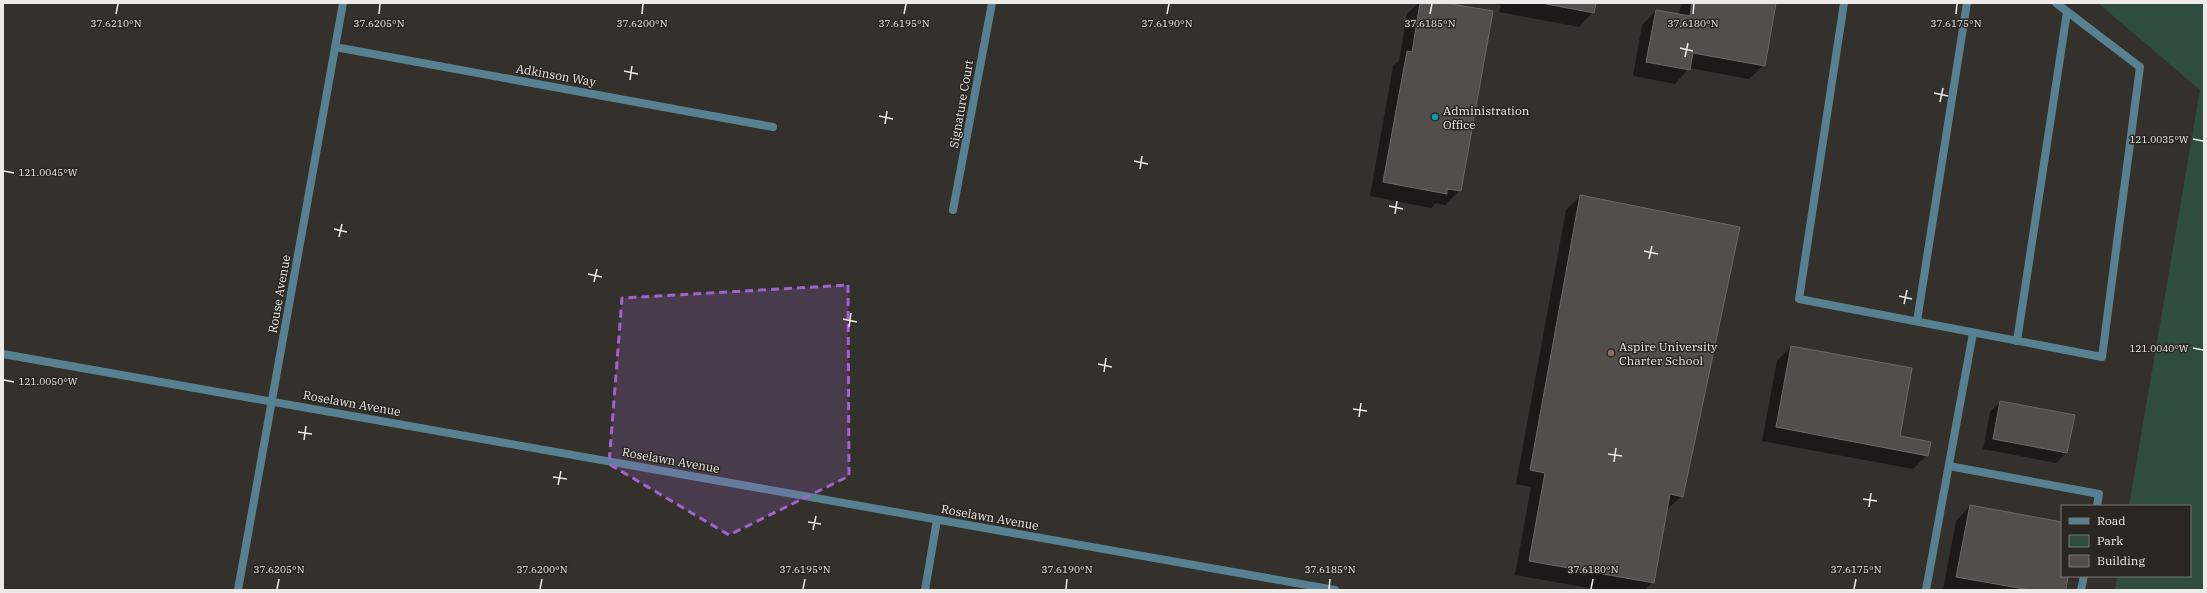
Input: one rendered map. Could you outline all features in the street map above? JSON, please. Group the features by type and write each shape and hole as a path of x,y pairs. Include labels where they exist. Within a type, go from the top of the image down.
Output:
{"street":[{"name":"Rouse Avenue","path":"238,590 343,3"},
{"name":"Signature Court","path":"953,210 992,3"},
{"path":"1844,3 1799,299 2102,357 2140,67 2056,3"},
{"path":"1917,321 1967,3"},
{"path":"2017,341 2067,12"},
{"name":"Adkinson Way","path":"335,47 773,127"},
{"path":"1926,590 1973,333"},
{"name":"Roselawn Avenue","path":"3,354 1335,590"},
{"path":"1949,466 2099,494 2097,505"},
{"path":"924,590 937,520"},
{"path":"2081,590 2084,577"}],"highlighted area":[{"path":"848,285 849,476 729,535 609,464 622,298"}],"green space":[{"path":"2098,3 2204,3 2204,590 2115,590 2117,577 2191,577 2191,505 2129,505 2200,90"}],"building":[{"name":"Administration Office","path":"1420,3 1445,3 1493,11 1461,191 1447,189 1447,194 1383,182 1407,51 1412,52"},
{"path":"1541,3 1596,3 1594,13"},
{"path":"1692,3 1776,3 1765,66 1693,53 1690,70 1646,62 1656,10 1690,16"},
{"name":"Aspire University Charter School","path":"1580,195 1740,227 1683,497 1670,494 1654,583 1529,561 1545,473 1530,470"},
{"path":"1791,346 1912,368 1900,436 1931,442 1928,456 1776,427"},
{"path":"2000,401 2075,415 2067,453 1993,439"},
{"path":"1970,505 2061,522 2061,577 2068,577 2066,590 2030,590 1956,577"}],"place":[{"name":"Administration Office","path":"1435,117"},
{"name":"Aspire University Charter School","path":"1611,353"}]}
